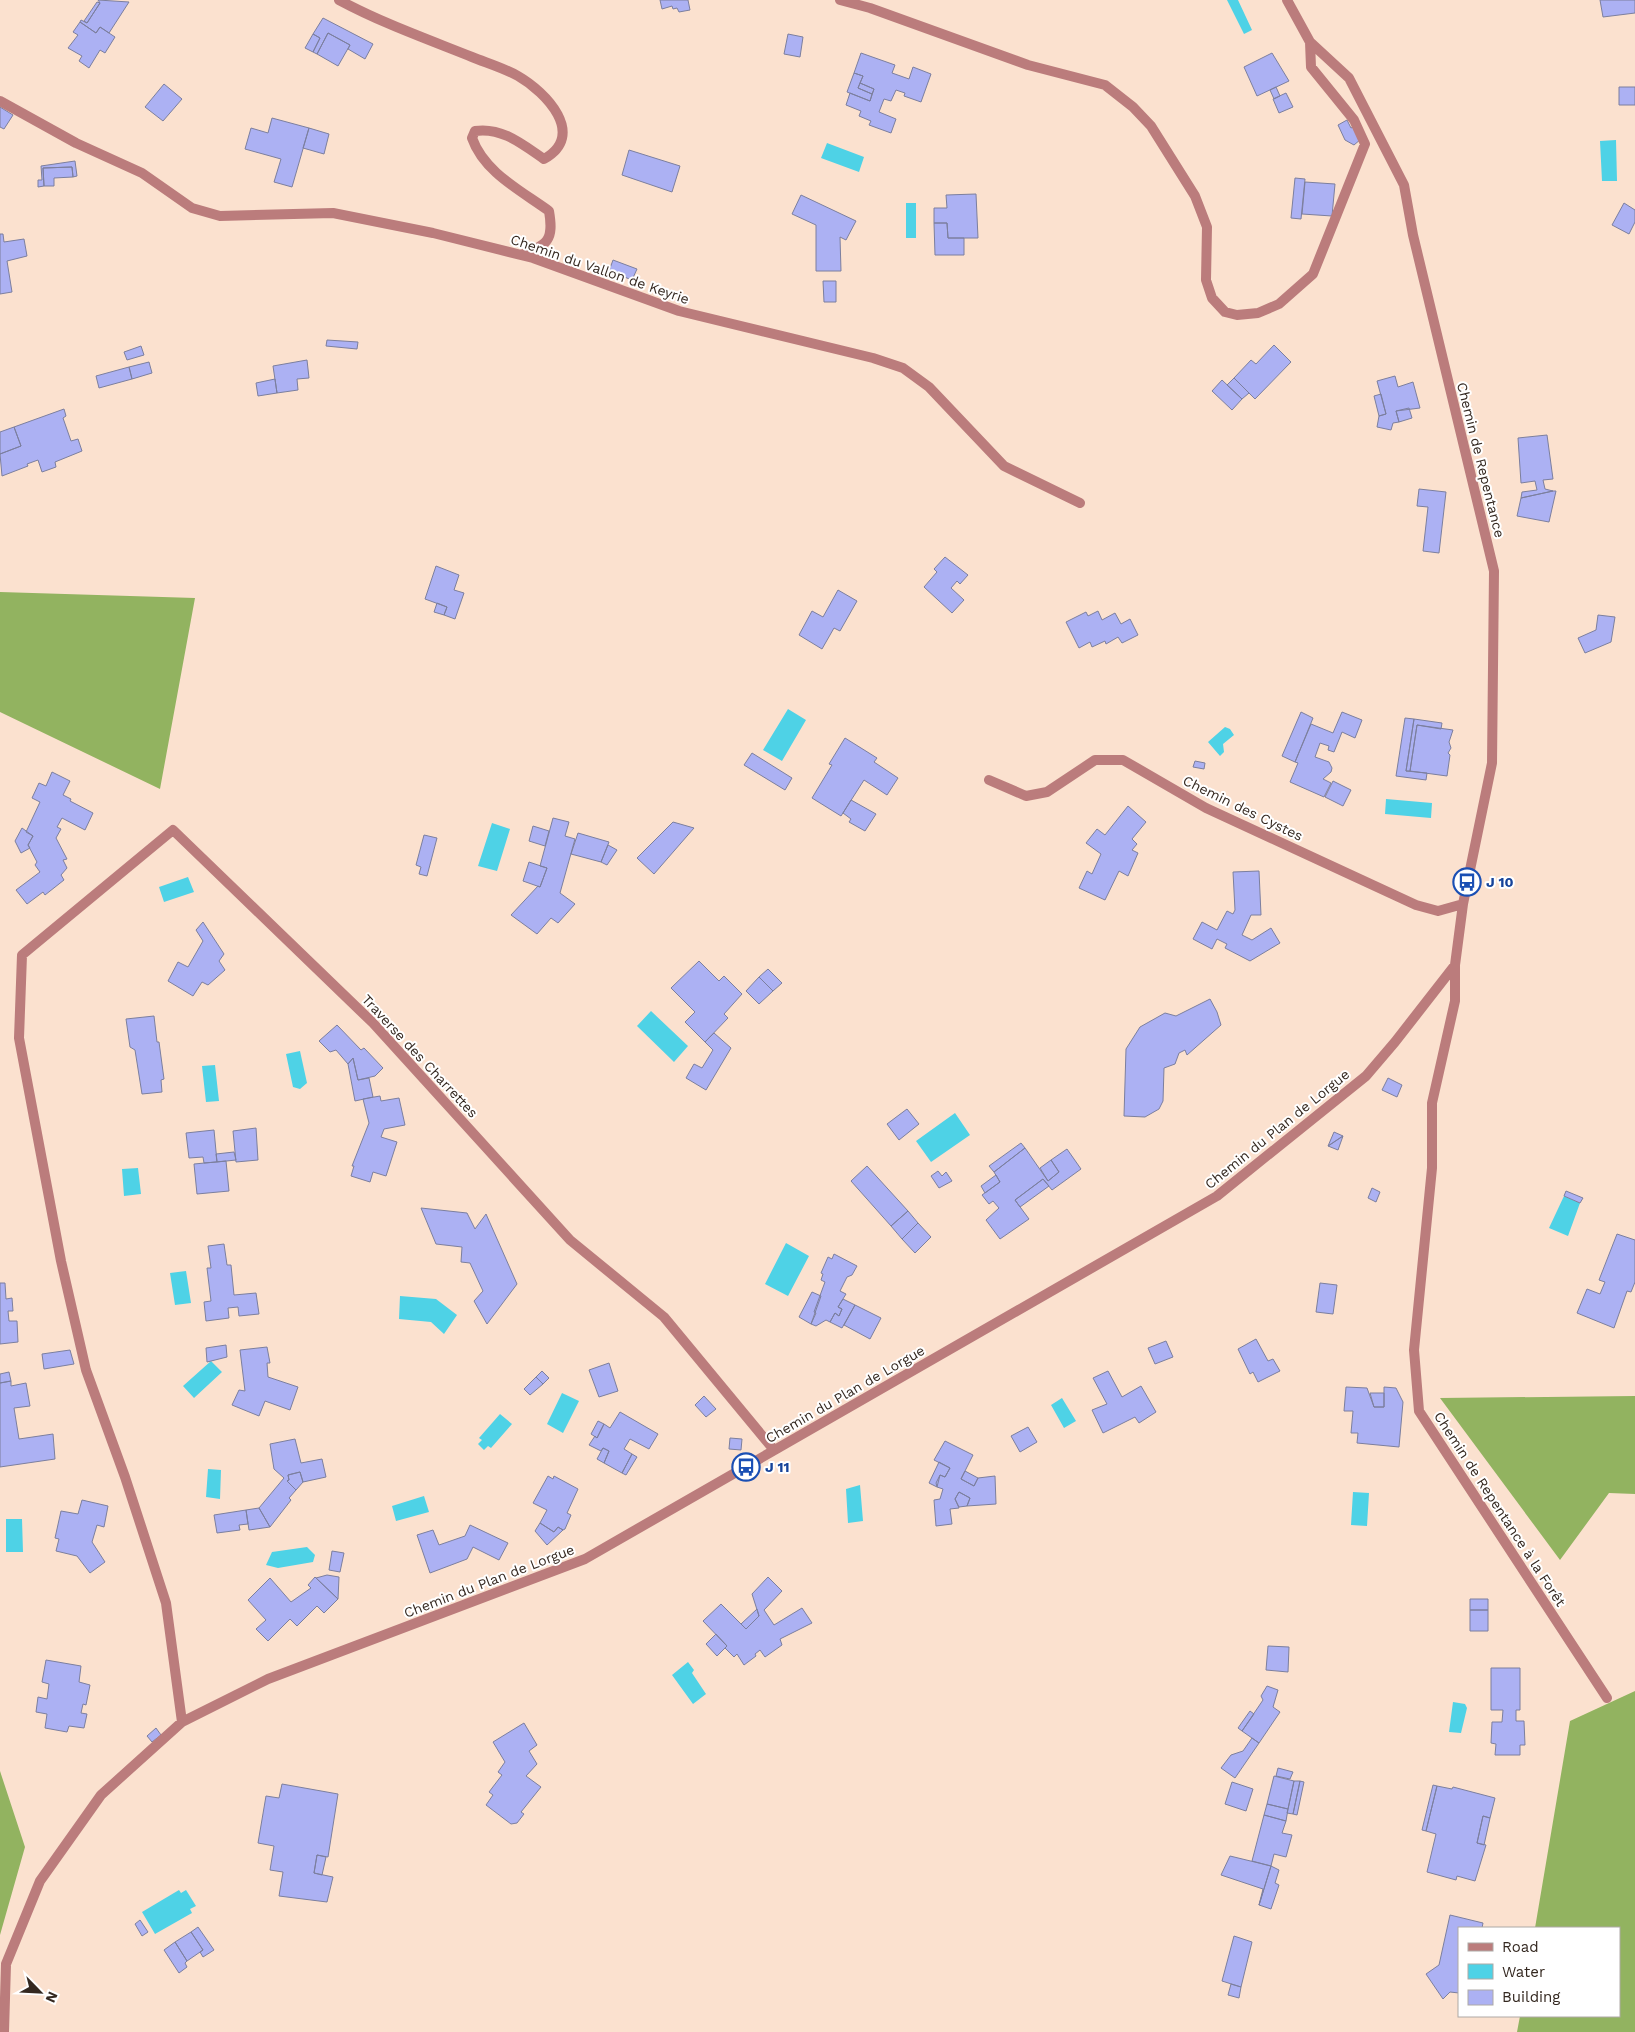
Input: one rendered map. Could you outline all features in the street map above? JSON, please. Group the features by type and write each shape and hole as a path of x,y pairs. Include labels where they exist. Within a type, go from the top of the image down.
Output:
{"street":[{"path":"340,0 375,19 518,76 547,98 561,119 563,140 556,152 544,159 514,138 489,129 475,131 472,138 478,154 493,171 548,211 552,230 547,241 539,248 520,255"},
{"path":"840,0 870,8 1028,65 1104,85 1132,107 1151,126 1195,196 1207,227 1206,280 1212,298 1225,312 1237,315 1258,313 1279,304 1313,274 1365,144 1354,120 1311,67 1310,42"},
{"name":"Chemin de Repentance","path":"1287,0 1310,42 1349,78 1404,185 1413,235 1494,571 1492,763 1463,904 1455,965"},
{"name":"Chemin du Vallon de Keyrie","path":"0,101 76,143 142,173 192,208 220,216 333,213 433,234 520,255 679,312 873,358 903,368 929,387 1004,466 1080,503"},
{"name":"Chemin des Cystes","path":"989,780 1026,796 1047,792 1095,760 1123,760 1206,808 1416,905 1438,911 1463,904"},
{"name":"Traverse des Charrettes","path":"182,1722 166,1603 125,1477 86,1370 61,1261 19,1038 22,955 173,830 373,1023 570,1240 664,1317 774,1450"},
{"name":"Chemin du Plan de Lorgue","path":"4,2032 6,1964 40,1881 101,1795 182,1722 268,1679 585,1559 1218,1196 1366,1076 1396,1042 1455,965"},
{"name":"Chemin de Repentance à la Forêt","path":"1455,965 1454,1001 1432,1103 1432,1168 1414,1350 1419,1411 1607,1698"}],"green space":[{"path":"0,592 195,598 160,789 0,712"},
{"path":"1635,1396 1635,1494 1609,1493 1560,1560 1440,1398"},
{"path":"1635,1691 1635,2032 1517,2032 1520,2017 1620,2017 1620,1927 1535,1927 1570,1721"},
{"path":"0,1771 25,1847 0,1935"}],"water":[{"path":"1227,0 1238,0 1252,30 1244,34"},
{"path":"1616,140 1617,181 1602,181 1600,141"},
{"path":"827,143 864,157 859,172 821,158"},
{"path":"906,203 916,203 916,238 906,238"},
{"path":"788,709 806,720 782,761 763,750"},
{"path":"1225,727 1230,729 1234,735 1223,744 1224,752 1220,756 1208,742"},
{"path":"1386,799 1432,803 1431,818 1385,814"},
{"path":"492,823 510,829 497,871 478,866"},
{"path":"188,877 194,892 164,902 159,887"},
{"path":"651,1011 688,1046 674,1062 637,1026"},
{"path":"300,1051 307,1083 300,1089 293,1087 286,1054"},
{"path":"215,1065 219,1101 206,1102 202,1066"},
{"path":"955,1113 970,1135 931,1162 916,1141"},
{"path":"138,1168 141,1194 124,1196 122,1169"},
{"path":"1564,1196 1580,1203 1568,1236 1549,1228"},
{"path":"786,1243 809,1256 788,1296 765,1284"},
{"path":"186,1271 191,1303 175,1305 170,1273"},
{"path":"400,1296 436,1299 457,1315 444,1334 431,1322 399,1319"},
{"path":"211,1361 222,1372 194,1398 183,1386"},
{"path":"562,1393 579,1401 563,1433 547,1424"},
{"path":"1062,1398 1076,1421 1064,1428 1051,1405"},
{"path":"500,1414 512,1424 491,1448 488,1446 484,1450 478,1444 482,1440 479,1438"},
{"path":"208,1469 221,1470 220,1499 206,1497"},
{"path":"860,1485 863,1521 848,1523 846,1489"},
{"path":"1353,1492 1369,1493 1367,1526 1351,1525"},
{"path":"424,1496 429,1512 396,1521 392,1506"},
{"path":"6,1519 22,1519 23,1552 6,1552"},
{"path":"307,1547 315,1555 313,1562 278,1568 266,1565 272,1552"},
{"path":"688,1662 694,1670 692,1673 706,1694 693,1704 672,1675"},
{"path":"1453,1702 1465,1704 1467,1708 1461,1733 1449,1732"},
{"path":"179,1890 181,1893 186,1890 196,1906 190,1909 192,1913 155,1934 142,1912"}],"building":[{"path":"98,0 129,2 109,33 100,27 96,33 80,22 81,20 87,23 100,3"},
{"path":"660,0 688,0 690,10 679,12 677,8 673,9 672,6 662,9"},
{"path":"1600,0 1635,0 1635,13 1603,17"},
{"path":"97,2 100,3 87,23 84,21"},
{"path":"323,18 373,44 365,59 348,49 350,45 328,33 317,54 313,52 320,38 313,34"},
{"path":"80,22 96,33 100,27 115,37 105,53 100,50 89,68 79,61 82,56 68,48 78,35 73,32"},
{"path":"328,33 350,45 338,66 317,54"},
{"path":"313,34 320,38 313,52 305,48"},
{"path":"788,34 803,37 800,57 784,54"},
{"path":"861,53 895,65 892,73 909,79 913,67 931,74 921,102 904,96 905,93 896,90 891,101 884,99 879,112 896,119 891,133 869,125 871,121 859,116 861,111 846,105 850,93 870,101 874,89 860,83 863,76 854,73"},
{"path":"1272,53 1289,81 1257,96 1244,67"},
{"path":"854,73 863,76 858,88 872,94 870,101 847,92"},
{"path":"860,83 874,89 872,94 858,88"},
{"path":"164,84 182,99 163,121 145,107"},
{"path":"1276,87 1280,96 1274,99 1270,90"},
{"path":"1619,87 1635,87 1635,105 1619,105"},
{"path":"1286,93 1293,107 1279,113 1273,99"},
{"path":"0,107 13,115 4,129 0,127"},
{"path":"272,118 309,128 292,187 274,182 281,159 245,149 251,128 268,133"},
{"path":"1347,120 1351,128 1355,126 1361,139 1354,145 1345,140 1338,125"},
{"path":"309,128 329,134 324,154 303,148"},
{"path":"629,150 680,166 672,192 622,175"},
{"path":"75,161 77,176 73,177 72,167 43,168 44,186 38,187 38,180 42,180 41,166"},
{"path":"72,167 73,177 54,178 54,186 44,186 43,168"},
{"path":"1295,178 1305,179 1301,219 1291,218"},
{"path":"1305,182 1335,184 1332,216 1302,214"},
{"path":"976,194 978,238 948,238 947,223 934,223 934,208 947,208 946,195"},
{"path":"801,195 856,221 846,240 840,237 841,271 816,271 816,225 792,214"},
{"path":"1624,203 1635,210 1635,222 1629,234 1612,225"},
{"path":"934,223 947,223 948,238 964,238 964,255 935,255"},
{"path":"0,234 3,234 4,242 24,239 27,256 7,261 12,292 0,294"},
{"path":"613,260 637,269 632,280 609,271"},
{"path":"823,281 836,281 836,302 824,302"},
{"path":"327,340 358,342 357,349 326,346"},
{"path":"1274,345 1291,362 1255,399 1234,378 1251,360 1256,364"},
{"path":"141,346 144,355 127,360 124,352"},
{"path":"307,360 309,378 297,379 298,390 277,393 273,366"},
{"path":"149,362 152,373 132,379 129,367"},
{"path":"129,367 132,379 99,388 96,376"},
{"path":"1395,376 1398,387 1413,382 1420,408 1396,411 1399,422 1393,423 1391,430 1377,427 1379,416 1386,414 1377,381"},
{"path":"1234,378 1249,393 1242,399 1227,385"},
{"path":"275,379 277,393 258,396 256,383"},
{"path":"1222,380 1242,399 1232,410 1212,391"},
{"path":"1381,394 1386,414 1379,416 1374,396"},
{"path":"1409,408 1412,418 1399,422 1396,411"},
{"path":"64,409 66,416 63,418 71,441 78,439 82,451 55,462 56,467 42,472 38,460 2,476 0,454 21,446 14,427"},
{"path":"14,427 21,446 0,454 0,432"},
{"path":"1547,435 1553,479 1543,480 1545,489 1553,491 1521,498 1522,492 1537,490 1535,481 1521,483 1518,438"},
{"path":"1419,489 1446,492 1439,553 1423,551 1428,507 1417,506"},
{"path":"1556,491 1549,522 1517,516 1521,498"},
{"path":"945,557 968,575 960,584 957,581 951,588 964,600 952,613 924,587 937,572 934,569"},
{"path":"436,566 459,575 454,590 464,593 455,619 444,615 447,607 425,599"},
{"path":"838,590 857,601 840,631 834,628 822,649 799,635 812,611 823,617"},
{"path":"437,603 447,607 444,615 434,612"},
{"path":"1098,611 1102,620 1115,613 1121,624 1130,619 1138,635 1122,643 1118,637 1106,644 1105,641 1092,647 1090,642 1079,648 1066,622 1086,612 1088,616"},
{"path":"1598,615 1615,617 1611,642 1585,653 1578,638 1596,630"},
{"path":"1301,712 1313,718 1295,762 1282,756"},
{"path":"1342,712 1362,720 1355,738 1342,732 1334,752 1328,750 1329,746 1320,743 1315,757 1329,762 1332,768 1331,772 1323,779 1331,783 1324,797 1290,782 1298,763 1295,762 1311,724 1333,733"},
{"path":"1405,718 1414,719 1406,771 1427,773 1426,780 1396,776"},
{"path":"1414,719 1442,723 1441,729 1417,725 1410,771 1406,771"},
{"path":"1417,725 1453,730 1449,742 1451,748 1448,753 1450,755 1447,776 1410,771"},
{"path":"845,738 877,758 874,762 898,778 887,795 864,780 841,816 812,798 832,765 829,764"},
{"path":"752,753 792,778 785,790 744,765"},
{"path":"1195,761 1205,763 1204,769 1193,767"},
{"path":"52,772 70,781 63,795 71,799 70,801 93,813 85,830 62,818 57,827 61,829 56,838 67,859 63,860 67,868 61,875 64,880 45,895 43,892 27,904 16,890 40,872 35,865 37,862 28,845 33,836 26,832 40,802 32,798 39,783 46,786"},
{"path":"1333,781 1351,790 1343,806 1325,797"},
{"path":"851,800 876,814 865,831 849,822 851,819 843,813"},
{"path":"1128,806 1146,822 1132,839 1137,844 1132,850 1138,853 1128,876 1119,871 1105,900 1079,888 1087,871 1092,874 1101,854 1086,843 1097,829 1105,835"},
{"path":"553,818 569,822 565,836 575,839 560,893 575,904 558,923 551,918 537,934 511,915 538,886 540,887 547,868 540,866"},
{"path":"673,822 694,828 654,874 637,858"},
{"path":"533,826 549,831 545,846 529,841"},
{"path":"22,828 33,836 28,845 30,848 21,853 15,841"},
{"path":"578,833 609,842 601,862 571,854"},
{"path":"424,835 437,838 427,876 419,874 421,867 416,865"},
{"path":"608,845 617,850 607,865 601,862"},
{"path":"529,862 547,868 540,887 523,881"},
{"path":"1259,871 1261,915 1251,915 1242,935 1252,940 1271,928 1280,943 1250,961 1225,948 1227,944 1217,939 1212,949 1193,939 1202,922 1217,930 1227,911 1233,914 1235,910 1233,872"},
{"path":"203,922 224,954 219,961 225,970 208,985 202,982 193,996 168,981 178,962 188,967 203,941 196,930"},
{"path":"699,961 719,981 724,976 742,994 724,1014 728,1018 705,1042 685,1022 695,1012 671,988"},
{"path":"768,969 782,983 773,991 759,977"},
{"path":"759,977 773,991 759,1004 746,991"},
{"path":"1210,999 1221,1025 1187,1055 1185,1050 1179,1053 1175,1064 1164,1068 1163,1101 1159,1109 1145,1117 1124,1116 1126,1049 1140,1027 1165,1013 1176,1016"},
{"path":"154,1016 164,1079 161,1080 162,1092 142,1094 135,1050 130,1047 126,1019"},
{"path":"337,1025 361,1050 364,1048 383,1068 375,1076 358,1080 353,1058 348,1064 336,1050 330,1052 319,1041"},
{"path":"714,1033 731,1048 706,1090 686,1078 694,1064 702,1068 713,1050 705,1042"},
{"path":"353,1058 358,1080 369,1078 373,1097 355,1101 348,1064"},
{"path":"1388,1078 1402,1085 1397,1097 1382,1090"},
{"path":"380,1096 381,1101 399,1098 405,1125 384,1129 381,1137 397,1142 386,1176 373,1172 370,1182 351,1176 354,1166 352,1166 369,1123 363,1099"},
{"path":"907,1109 919,1124 899,1140 887,1124"},
{"path":"256,1128 258,1160 236,1162 233,1131"},
{"path":"214,1130 217,1162 204,1163 203,1157 189,1158 186,1133"},
{"path":"1334,1132 1343,1136 1328,1146"},
{"path":"1343,1136 1338,1150 1328,1146"},
{"path":"1021,1143 1025,1148 994,1172 989,1166"},
{"path":"1025,1148 1048,1181 1059,1172 1051,1160 1067,1149 1081,1169 1052,1190 1043,1179 1015,1200 1029,1219 1000,1239 986,1220 999,1208 993,1201 989,1204 982,1195 1000,1182 994,1172"},
{"path":"234,1152 236,1160 217,1162 216,1154"},
{"path":"1051,1160 1059,1172 1048,1181 1040,1168"},
{"path":"226,1161 229,1191 197,1194 194,1164"},
{"path":"867,1166 908,1211 891,1226 851,1181"},
{"path":"938,1171 942,1176 946,1172 952,1181 939,1188 931,1176"},
{"path":"996,1175 1000,1182 985,1193 981,1186"},
{"path":"1043,1179 1049,1186 1020,1207 1015,1200"},
{"path":"1372,1188 1380,1192 1376,1202 1368,1198"},
{"path":"1566,1191 1583,1198 1580,1203 1564,1196"},
{"path":"421,1208 467,1213 475,1229 486,1214 517,1284 487,1324 474,1301 483,1291 470,1263 461,1262 462,1247 436,1244"},
{"path":"908,1211 918,1223 902,1239 891,1226"},
{"path":"918,1223 931,1237 915,1253 902,1239"},
{"path":"1617,1234 1635,1240 1635,1282 1631,1292 1627,1291 1614,1328 1577,1313 1587,1289 1600,1294 1605,1282 1599,1280"},
{"path":"224,1244 227,1265 231,1265 234,1295 256,1293 259,1314 239,1316 238,1307 228,1308 229,1318 206,1321 204,1302 211,1301 207,1268 211,1268 208,1246"},
{"path":"834,1254 857,1266 852,1275 847,1277 840,1291 846,1294 838,1307 842,1309 839,1316 835,1313 830,1322 826,1320 816,1326 811,1324 825,1282 821,1280 823,1274 821,1273 828,1257 832,1259"},
{"path":"0,1283 5,1283 6,1299 12,1298 13,1311 8,1311 9,1321 17,1321 18,1342 0,1344"},
{"path":"1320,1283 1337,1285 1333,1314 1316,1312"},
{"path":"812,1292 821,1296 811,1324 799,1317"},
{"path":"843,1299 855,1305 842,1328 830,1322 835,1313 839,1316 842,1309 838,1307"},
{"path":"855,1305 881,1318 870,1339 844,1325"},
{"path":"1256,1339 1268,1361 1273,1359 1280,1371 1258,1382 1253,1372 1250,1374 1238,1349"},
{"path":"1166,1341 1173,1357 1155,1364 1148,1348"},
{"path":"226,1345 227,1357 207,1362 206,1348"},
{"path":"267,1347 270,1363 267,1363 268,1377 298,1387 290,1410 265,1401 259,1416 232,1405 239,1390 245,1391 240,1350"},
{"path":"70,1350 74,1364 44,1369 42,1354"},
{"path":"609,1363 618,1391 599,1397 589,1370"},
{"path":"542,1371 549,1378 543,1384 536,1377"},
{"path":"1108,1371 1122,1397 1141,1386 1156,1412 1139,1423 1135,1417 1103,1433 1092,1410 1107,1404 1093,1378"},
{"path":"9,1372 11,1381 0,1383 0,1374"},
{"path":"536,1377 543,1384 530,1395 524,1389"},
{"path":"11,1381 11,1386 26,1383 30,1406 14,1408 19,1439 53,1434 55,1459 0,1467 0,1383"},
{"path":"1346,1387 1367,1388 1374,1407 1384,1407 1384,1387 1396,1388 1403,1402 1399,1447 1357,1443 1358,1433 1351,1433 1353,1411 1344,1411"},
{"path":"1370,1393 1384,1393 1384,1407 1374,1407"},
{"path":"704,1396 716,1409 706,1417 695,1405"},
{"path":"620,1412 658,1434 649,1449 630,1439 624,1449 632,1454 622,1473 604,1463 609,1451 603,1448 601,1451 589,1445 595,1436 597,1438 604,1424 610,1428"},
{"path":"598,1421 604,1424 597,1438 591,1434"},
{"path":"1028,1427 1037,1442 1020,1452 1011,1436"},
{"path":"730,1438 742,1439 741,1450 729,1449"},
{"path":"295,1439 301,1463 322,1459 326,1477 303,1482 300,1472 288,1475 289,1480 287,1481 296,1490 289,1498 291,1500 270,1527 259,1508 284,1478 274,1469 270,1444"},
{"path":"945,1441 973,1455 961,1479 974,1486 978,1478 995,1476 996,1504 967,1506 970,1498 959,1492 955,1499 959,1508 950,1509 952,1524 936,1526 934,1500 940,1499 943,1489 937,1487 936,1483 940,1475 945,1477 950,1468 934,1460"},
{"path":"603,1448 609,1451 604,1463 597,1459"},
{"path":"632,1454 637,1457 626,1475 622,1473"},
{"path":"939,1462 950,1468 945,1477 940,1475 937,1487 929,1483"},
{"path":"965,1471 978,1478 974,1486 961,1479"},
{"path":"300,1472 303,1482 296,1490 287,1481 289,1480 288,1475"},
{"path":"548,1476 553,1479 554,1476 578,1489 567,1513 571,1515 565,1529 563,1530 558,1527 554,1532 540,1523 547,1510 533,1503"},
{"path":"959,1492 970,1498 967,1506 959,1507 955,1499"},
{"path":"82,1500 108,1506 104,1527 97,1525 92,1542 105,1562 90,1573 77,1556 56,1551 59,1539 55,1538 61,1511 78,1514"},
{"path":"259,1508 270,1527 249,1530 246,1510"},
{"path":"246,1510 248,1524 239,1525 240,1530 217,1533 214,1515"},
{"path":"540,1523 554,1532 558,1527 563,1530 547,1545 535,1531"},
{"path":"470,1525 508,1543 499,1560 473,1547 467,1559 430,1573 417,1535 433,1530 439,1545 465,1536"},
{"path":"332,1551 344,1553 340,1572 329,1570"},
{"path":"327,1575 339,1577 338,1599 316,1578"},
{"path":"315,1577 338,1599 324,1613 317,1606 297,1626 290,1619 268,1641 256,1629 266,1620 248,1600 270,1578 291,1602 311,1588 308,1585"},
{"path":"768,1577 782,1591 764,1610 774,1625 802,1608 812,1623 780,1639 782,1645 765,1657 760,1650 755,1654 756,1656 744,1665 737,1654 734,1657 725,1648 727,1646 703,1621 721,1604 746,1629 759,1616 752,1594"},
{"path":"1470,1599 1488,1599 1488,1610 1470,1610"},
{"path":"757,1609 759,1616 746,1629 741,1624"},
{"path":"1470,1610 1488,1610 1488,1631 1470,1631"},
{"path":"716,1634 727,1646 717,1656 706,1644"},
{"path":"1268,1646 1289,1647 1288,1672 1266,1670"},
{"path":"46,1660 81,1666 79,1682 90,1685 86,1705 83,1704 81,1713 87,1714 84,1728 69,1726 67,1732 45,1728 47,1714 36,1712 38,1697 47,1699 49,1684 42,1682"},
{"path":"1491,1668 1520,1668 1520,1710 1516,1710 1516,1721 1524,1721 1525,1745 1520,1745 1520,1755 1495,1755 1496,1744 1491,1743 1492,1722 1502,1722 1503,1710 1491,1710"},
{"path":"1267,1686 1278,1690 1273,1707 1280,1712 1259,1743 1242,1731 1263,1700 1261,1696"},
{"path":"1250,1711 1254,1714 1242,1731 1238,1728"},
{"path":"524,1723 537,1745 529,1751 537,1764 526,1776 541,1787 521,1812 524,1814 517,1823 511,1824 486,1805 493,1795 489,1792 502,1775 498,1772 505,1762 493,1742"},
{"path":"156,1728 161,1735 152,1742 147,1736"},
{"path":"1252,1738 1259,1743 1235,1778 1221,1768 1231,1755 1243,1751"},
{"path":"1278,1768 1293,1772 1290,1779 1276,1776"},
{"path":"1274,1776 1294,1781 1288,1809 1267,1804"},
{"path":"1294,1781 1300,1781 1293,1814 1287,1813"},
{"path":"1300,1781 1304,1782 1297,1815 1293,1814"},
{"path":"1232,1782 1253,1789 1246,1811 1225,1804"},
{"path":"282,1784 338,1794 328,1857 317,1855 314,1873 333,1877 327,1902 279,1896 283,1872 270,1870 274,1846 258,1843 266,1796 279,1798"},
{"path":"1433,1785 1437,1786 1426,1831 1422,1830"},
{"path":"1437,1786 1452,1789 1453,1787 1495,1798 1490,1818 1483,1816 1477,1843 1486,1845 1475,1881 1457,1876 1456,1880 1427,1872 1436,1834 1426,1831"},
{"path":"1267,1804 1288,1809 1286,1821 1264,1815"},
{"path":"1264,1815 1286,1821 1282,1833 1292,1835 1286,1857 1274,1854 1271,1866 1252,1861"},
{"path":"1483,1816 1490,1818 1484,1845 1477,1843"},
{"path":"317,1855 326,1857 322,1875 314,1873"},
{"path":"1230,1856 1271,1866 1259,1905 1263,1889 1221,1875"},
{"path":"1271,1866 1279,1870 1275,1883 1279,1885 1271,1909 1259,1905"},
{"path":"1450,1915 1483,1923 1482,1927 1458,1927 1458,1993 1450,1992 1443,1999 1426,1974 1439,1965"},
{"path":"140,1920 148,1932 142,1936 135,1924"},
{"path":"198,1927 214,1950 203,1957 200,1952 203,1950 191,1932"},
{"path":"191,1932 203,1950 187,1961 175,1942"},
{"path":"1234,1936 1252,1942 1241,1987 1222,1981"},
{"path":"175,1942 187,1961 185,1963 187,1967 179,1973 164,1950"},
{"path":"1231,1984 1241,1987 1239,1998 1228,1995"}],"place":[{"name":"J 10","path":"1467,882"},
{"name":"J 11","path":"746,1467"}]}
